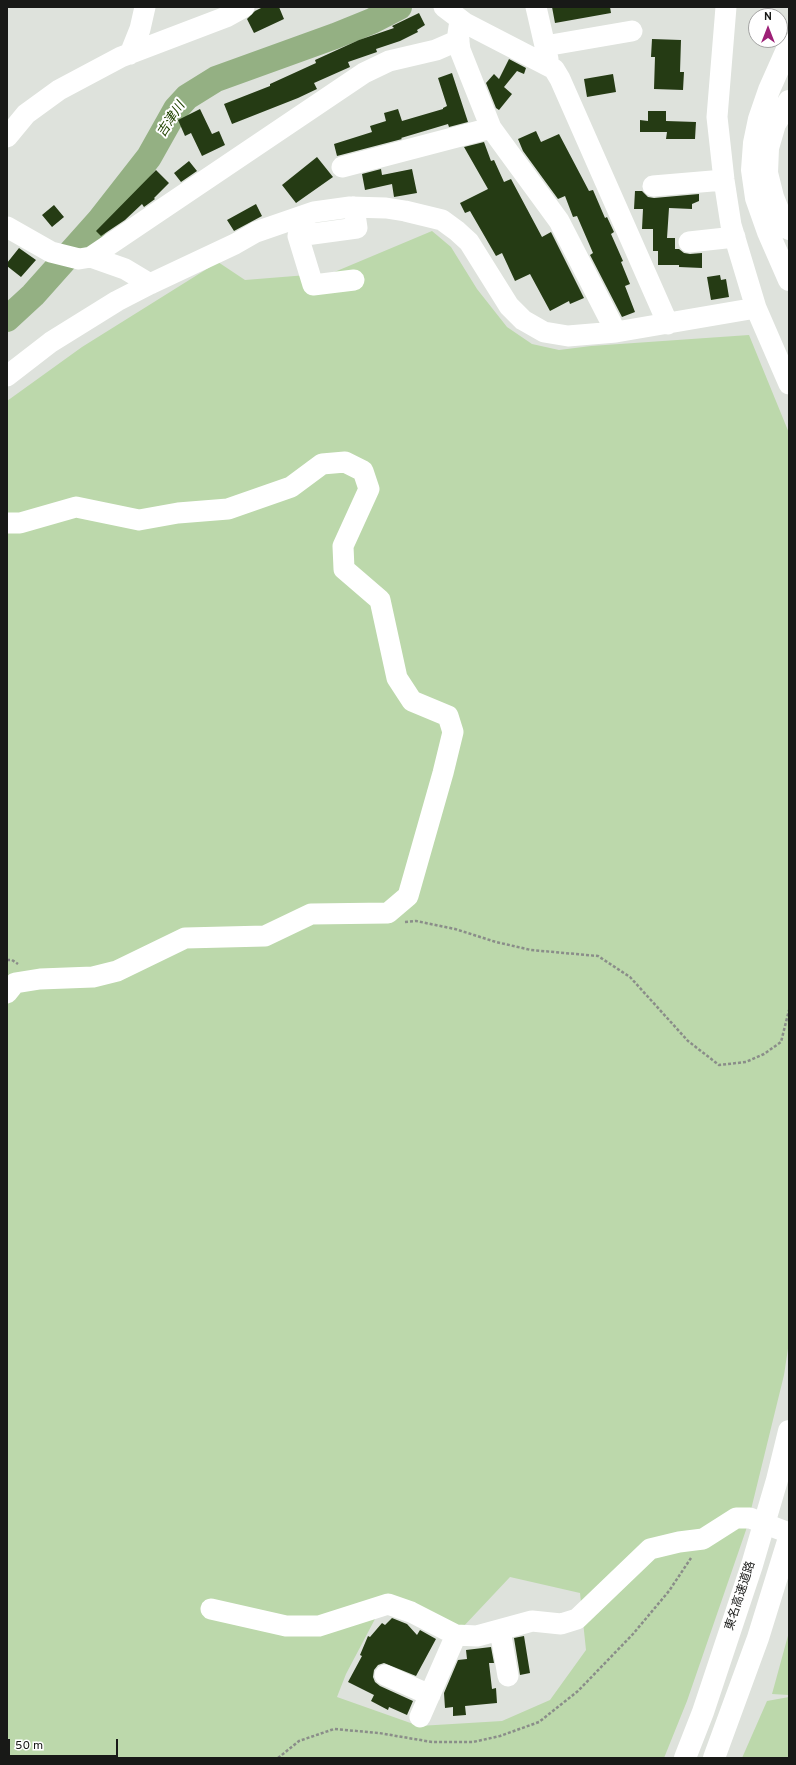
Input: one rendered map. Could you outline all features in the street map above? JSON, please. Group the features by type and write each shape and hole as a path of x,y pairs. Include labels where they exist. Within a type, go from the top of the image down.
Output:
{"highway":[{"path":"787,272 756,198 752,170 754,143 760,119 769,90 789,45"},
{"path":"789,101 775,124 768,148 767,173 775,204 789,229"},
{"name":"東名高速道路","path":"685,1758 703,1712 752,1565 777,1480 789,1431"},
{"path":"714,1758 758,1638 789,1538"}],"street":[{"path":"130,54 140,29 145,7"},
{"path":"7,137 26,114 59,90 121,57 226,17 244,7"},
{"path":"536,7 550,67"},
{"path":"726,7 717,117 724,180 735,237 756,308 789,384"},
{"path":"452,13 460,50 491,128 559,221 616,332"},
{"path":"452,13 554,69 560,79 668,324"},
{"path":"545,46 632,31"},
{"path":"8,230 27,238 51,252 79,259 91,257 364,73 389,61 436,50 459,40"},
{"path":"342,167 491,128"},
{"path":"653,186 724,180"},
{"path":"7,376 51,342 117,302 150,284 235,244 256,232 314,212 354,207 386,208 442,220 469,242 509,306 523,320 544,332 568,336 616,332 756,308"},
{"path":"354,207 357,228 298,236 313,285 354,280"},
{"path":"689,242 735,237"},
{"path":"91,257 125,269 150,284"},
{"path":"7,522 20,523 76,507 139,520 178,513 228,509 291,487 322,464 345,462 363,471 369,489 342,546 344,569 380,600 397,678 412,701 448,716 453,732 443,773 408,896 388,913 311,914 264,936 186,938 117,970 93,977 40,979 15,983 7,993"},
{"path":"211,1610 286,1626 319,1626 388,1604 411,1612 456,1635 477,1636 532,1621 561,1624 578,1618 650,1550 679,1542 703,1539 736,1518 750,1518 789,1533"},
{"path":"500,1630 508,1676"},
{"path":"420,1717 456,1635"},
{"path":"385,1675 430,1695"}],"path":[{"path":"388,913 400,922 416,921 455,929 496,942 531,950 598,956 630,977 688,1041 719,1065 746,1062 764,1054 781,1042 789,1010"}],"green space":[{"path":"432,231 451,247 477,289 507,327 532,344 559,350 591,346 749,335 789,433 789,1342 784,1375 746,1530 687,1701 664,1758 7,1758 7,401 82,347 218,262 245,280 332,273","holes":["510,1577 580,1593 586,1650 550,1700 502,1721 419,1726 337,1697 346,1674 385,1600 462,1628"]},
{"path":"789,1632 789,1695 772,1694"},
{"path":"789,1697 789,1758 742,1758 767,1701"}],"building":[{"path":"263,7 279,7 284,19 254,33 247,19 255,11"},
{"path":"552,7 610,7 611,13 555,23"},
{"path":"419,13 425,25 417,30 418,32 400,41 376,49 377,52 348,62 350,67 314,83 317,89 232,124 224,104 270,86 270,84 316,63 315,60 359,40 394,28 392,26"},
{"path":"652,39 681,40 680,72 684,72 683,90 654,89 655,57 651,57"},
{"path":"509,59 526,68 524,74 517,71 504,87 512,94 499,110 496,108 486,83 494,74 499,79"},
{"path":"452,73 468,122 449,127 448,124 401,138 402,139 337,156 334,144 372,132 370,126 386,121 384,113 398,109 402,121 443,109 447,106 438,78"},
{"path":"613,74 616,92 587,97 584,79"},
{"path":"200,109 212,134 219,131 225,145 202,156 191,133 185,136 178,120"},
{"path":"648,111 666,111 666,121 696,122 695,139 666,139 667,132 640,132 640,120 648,121"},
{"path":"536,131 541,142 559,134 589,191 593,190 605,218 607,217 614,232 611,234 623,261 621,262 630,284 625,286 635,312 622,317 590,255 593,253 577,216 573,217 565,196 558,199 523,151 518,139"},
{"path":"484,142 491,161 494,160 504,182 511,179 542,237 551,232 584,298 570,304 569,301 550,311 530,274 515,281 502,253 496,256 470,211 465,213 460,203 488,189 464,147"},
{"path":"317,157 333,177 296,203 282,185"},
{"path":"189,161 197,171 181,182 174,173"},
{"path":"381,169 382,175 412,169 417,193 394,197 392,184 365,190 362,174"},
{"path":"156,170 169,183 154,198 155,199 144,207 142,204 125,220 101,236 96,231"},
{"path":"635,191 642,191 648,197 654,198 699,194 699,201 692,204 692,209 669,208 667,238 675,238 675,249 679,249 684,253 702,253 702,268 679,267 679,265 658,265 658,251 653,251 653,229 642,229 643,209 634,209"},
{"path":"256,204 262,216 234,231 227,220"},
{"path":"54,205 64,217 52,227 42,215"},
{"path":"19,248 36,260 21,277 7,266 7,263"},
{"path":"720,275 721,280 726,279 729,297 711,300 707,277"},
{"path":"392,1618 407,1624 417,1635 420,1630 436,1639 416,1676 384,1663 378,1665 374,1670 373,1677 375,1682 380,1686 413,1701 407,1715 389,1707 388,1710 371,1701 374,1695 348,1682 362,1656 360,1655 368,1636 370,1637 382,1623 385,1625"},
{"path":"524,1636 530,1673 520,1675 514,1638"},
{"path":"491,1647 494,1663 489,1663 492,1689 496,1688 497,1703 465,1706 466,1715 453,1716 453,1707 445,1708 444,1693 458,1660 467,1659 466,1650"}],"waterway":[{"name":"吉津川","path":"7,319 33,295 99,221 149,157 176,109 187,97 216,79 335,36 372,21 399,7"}]}
